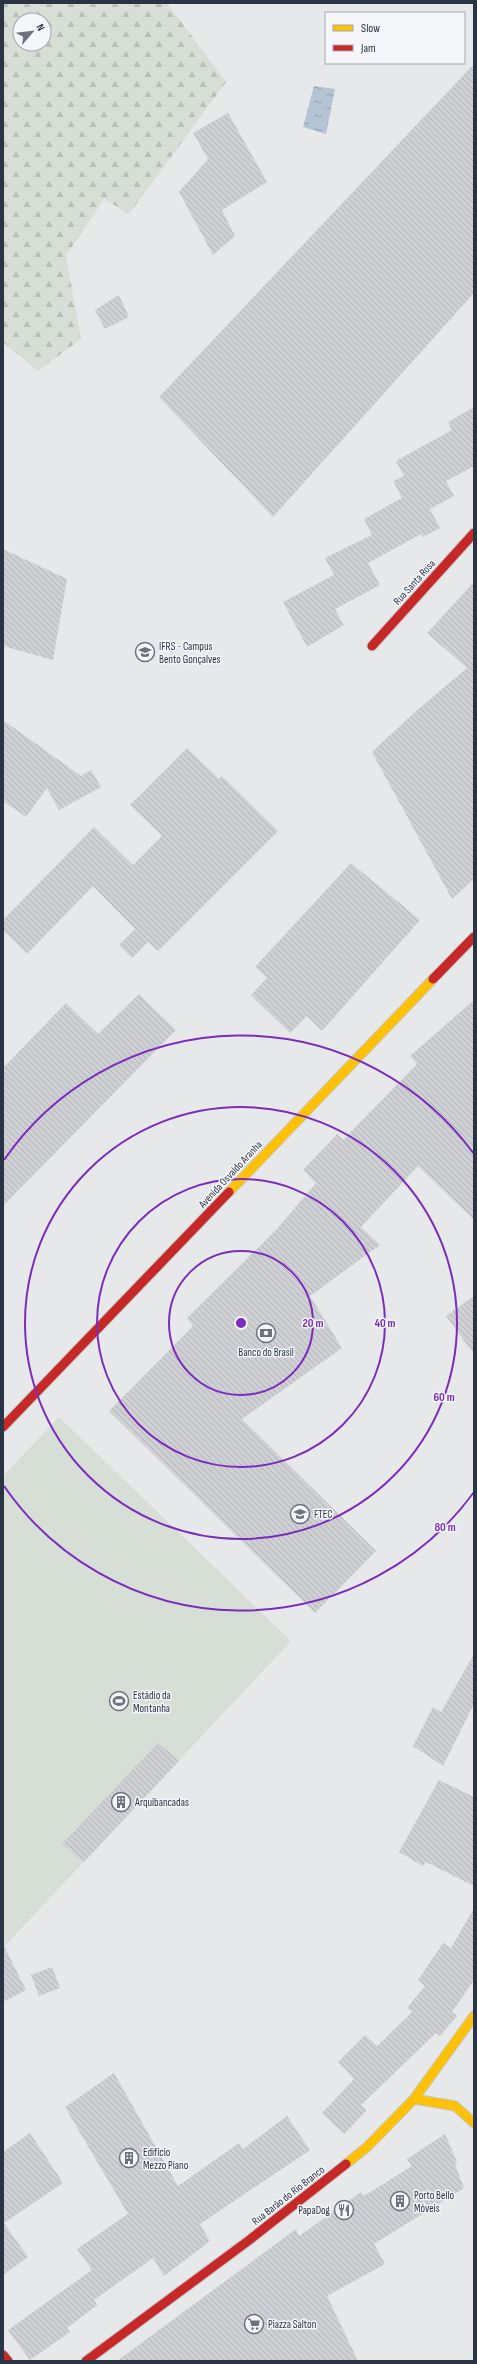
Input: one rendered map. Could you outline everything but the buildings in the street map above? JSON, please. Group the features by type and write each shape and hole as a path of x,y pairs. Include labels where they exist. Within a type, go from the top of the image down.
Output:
{"main road":[{"name":"Rua Santa Rosa","path":"372,646 474,533"},
{"name":"Avenida Osvaldo Aranha","path":"3,1427 474,937"},
{"name":"Rua Barão do Rio Branco","path":"86,2361 324,2182 367,2147 414,2099 474,2016"},
{"path":"414,2099 458,2106 474,2123"},
{"path":"3,2355 8,2361"}],"green space":[{"path":"3,3 167,3 226,82 129,214 104,199 66,256 81,339 38,371 3,342"},
{"name":"Estádio da Montanha","path":"59,1417 291,1641 3,1948 3,1476"}],"water":[{"path":"314,86 335,89 326,134 303,127"}],"traffic: slow":[{"path":"229,1192 433,979"},
{"path":"346,2164 367,2147 414,2099 474,2016"},
{"path":"414,2099 455,2106 474,2123"}],"traffic: jam":[{"path":"372,646 474,533"},
{"path":"433,979 474,937"},
{"path":"3,1427 229,1192"},
{"path":"86,2361 248,2241 346,2164"},
{"path":"3,2355 8,2361"}],"place":[{"name":"IFRS - Campus Bento Gonçalves","path":"145,652"},
{"name":"Banco do Brasil","path":"266,1333"},
{"name":"FTEC","path":"300,1514"},
{"name":"Estádio da Montanha","path":"119,1701"},
{"name":"Arquibancadas","path":"121,1802"},
{"name":"Edifício Mezzo Piano","path":"129,2158"},
{"name":"Porto Bello Móveis","path":"400,2201"},
{"name":"PapaDog","path":"344,2210"},
{"name":"Piazza Salton","path":"254,2324"}]}
